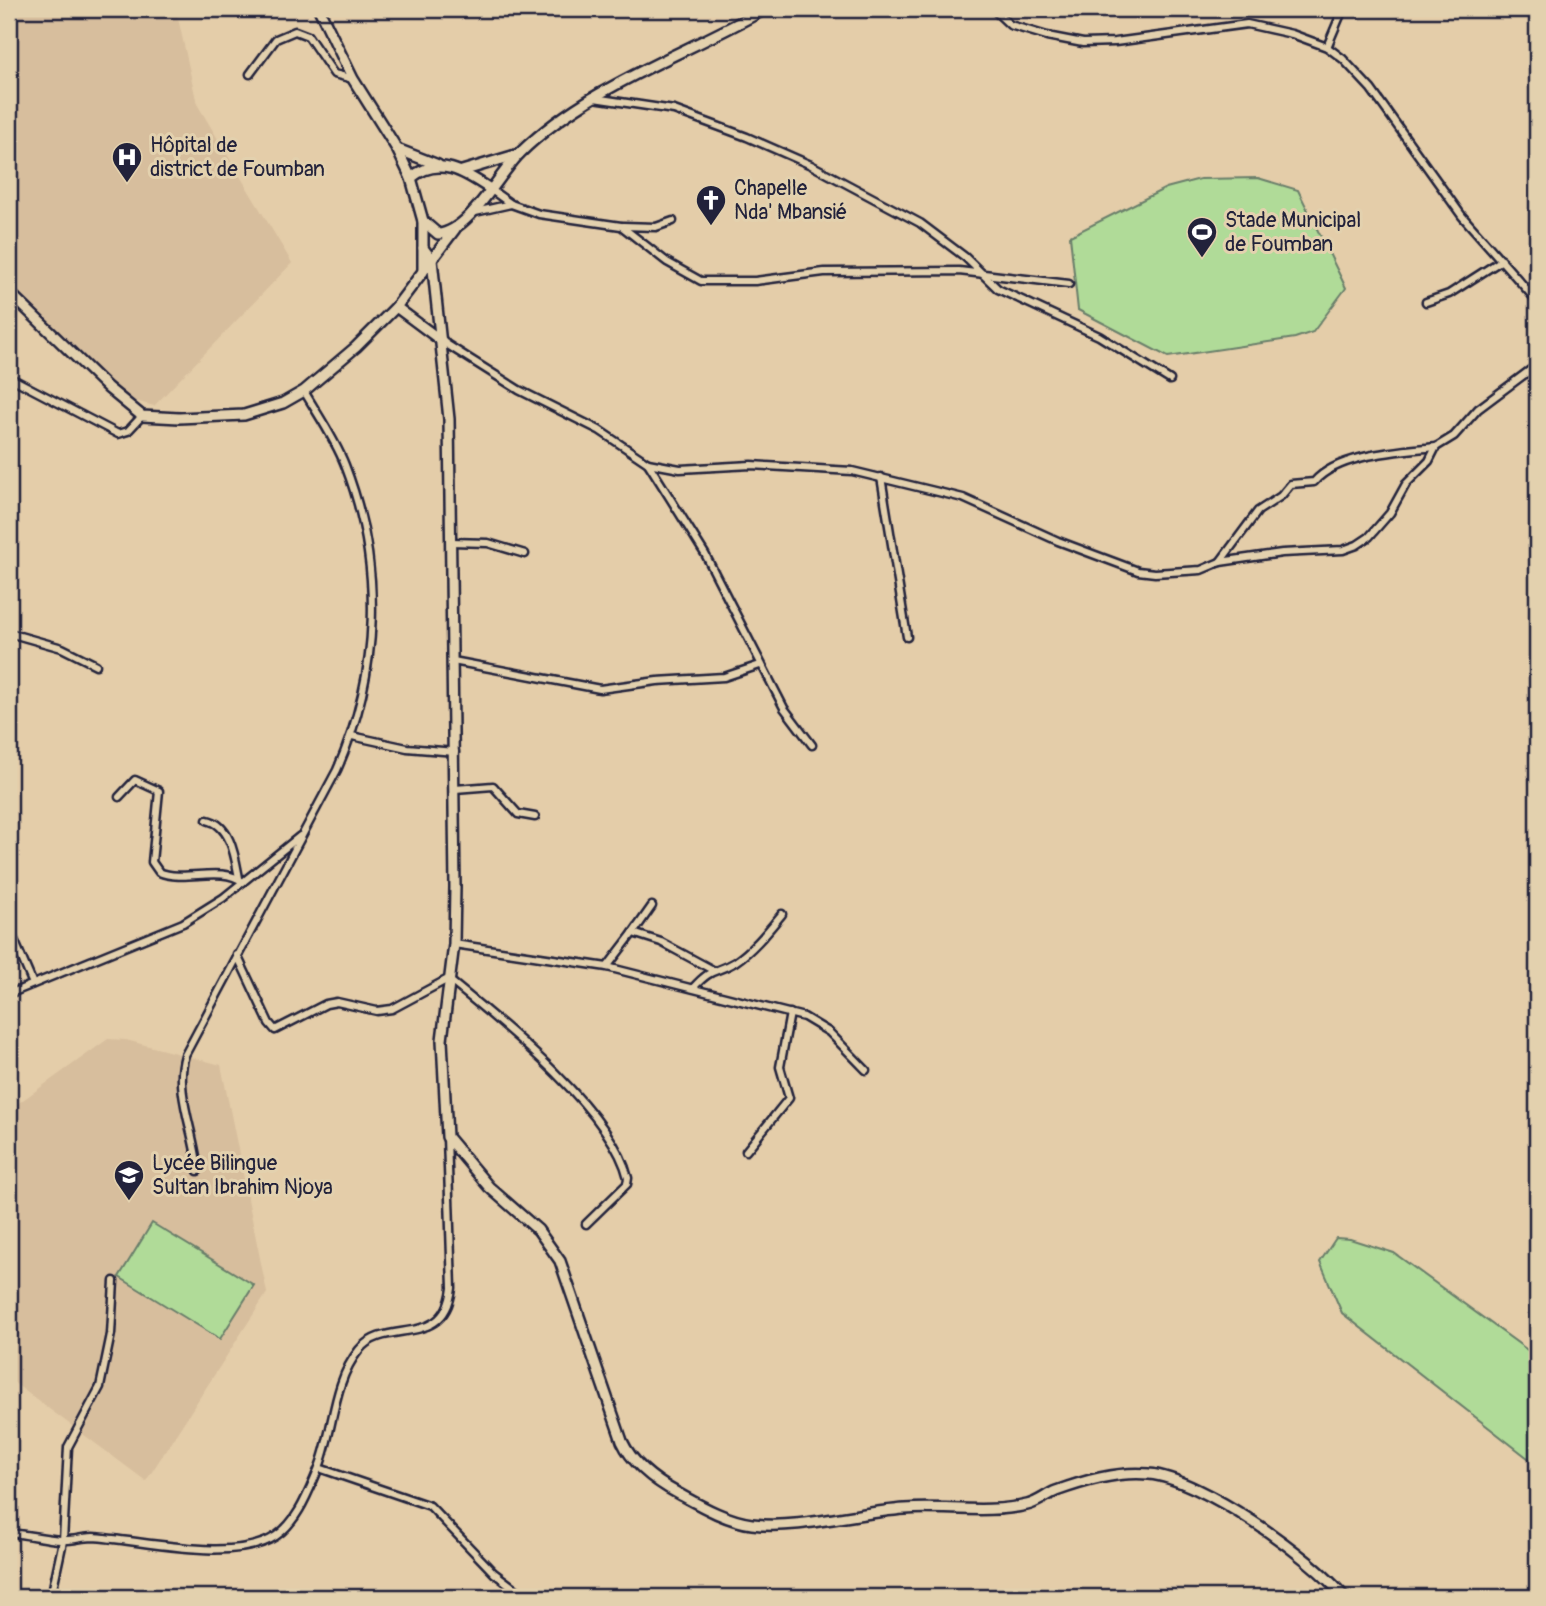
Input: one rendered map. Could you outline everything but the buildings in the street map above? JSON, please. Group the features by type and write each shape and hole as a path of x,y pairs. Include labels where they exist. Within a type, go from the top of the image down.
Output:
{"street":[{"path":"319,9 353,79 397,149 411,178 423,221 423,272"},
{"path":"9,292 108,388 142,416 179,418 244,415 274,407 303,391 366,338 396,307 455,229 519,154 594,98 765,9"},
{"path":"993,9 1010,24 1047,36 1083,43 1115,42 1247,24 1292,34 1327,47 1343,59 1371,89 1462,216 1537,301"},
{"path":"1327,47 1343,9"},
{"path":"250,74 276,39 295,31 308,36 334,74 353,79"},
{"path":"594,98 674,110 737,132 811,165 920,223 965,257 998,289 1108,341 1170,380"},
{"path":"397,149 440,166 462,170 511,204 551,216 656,228 673,221"},
{"path":"462,170 519,154"},
{"path":"411,178 418,172 440,166"},
{"path":"471,213 511,204"},
{"path":"423,221 438,234 455,229"},
{"path":"621,226 687,275 719,283 824,272 979,273 1069,284"},
{"path":"9,1533 63,1541 90,1537 220,1549 248,1547 275,1537 289,1526 302,1506 319,1468 343,1379 361,1347 383,1337 434,1323 448,1308 452,1288 442,1040 454,944 452,542 449,419 443,342 432,260 423,248"},
{"path":"1426,302 1459,288 1502,260"},
{"path":"396,307 443,342 519,390 599,429 648,463 705,554 784,708 811,746"},
{"path":"1220,562 1258,511 1281,495 1291,484 1314,482 1324,470 1371,456 1436,447 1454,436 1478,409 1537,365"},
{"path":"9,377 118,434 128,431 142,416"},
{"path":"198,1171 180,1070 185,1055 329,788 352,736 370,663 370,572 363,528 345,464 303,391"},
{"path":"648,463 680,469 751,465 833,468 881,477 963,498 1058,541 1138,571 1155,573 1201,570 1220,562 1283,553 1343,550 1357,545 1369,537 1391,513 1406,484 1429,461 1436,447"},
{"path":"881,477 907,637"},
{"path":"452,542 488,543 525,554"},
{"path":"9,633 62,648 96,665"},
{"path":"453,661 600,689 657,681 724,677 760,665"},
{"path":"352,736 407,748 455,752"},
{"path":"119,797 135,780 159,791 152,862 159,872 241,880"},
{"path":"455,789 497,787 517,814 534,817"},
{"path":"207,820 218,822 224,830 241,880"},
{"path":"9,994 183,923 303,833"},
{"path":"607,967 652,906"},
{"path":"693,988 711,969 733,963 782,914"},
{"path":"9,928 33,984"},
{"path":"633,933 661,942 711,969"},
{"path":"454,944 607,967 790,1013 819,1024 866,1070"},
{"path":"237,955 269,1023 275,1030 326,1004 337,1002 377,1011 392,1009 448,979"},
{"path":"448,979 588,1107 607,1132 628,1178 626,1184 586,1224"},
{"path":"746,1151 789,1098 780,1067 790,1013"},
{"path":"447,1137 482,1179 538,1230 557,1255 572,1289 622,1441 631,1458 653,1478 696,1503 734,1520 771,1525 904,1509 1015,1507 1031,1504 1056,1491 1082,1484 1127,1474 1153,1474 1212,1499 1270,1532 1322,1573 1344,1597"},
{"path":"51,1597 63,1541 68,1447 100,1387 111,1334 114,1280"},
{"path":"319,1468 430,1506 494,1573 526,1597"}],"shaded area":[{"name":"Hôpital de district de Foumban","path":"9,9 176,9 197,104 292,263 154,406 128,399 9,286"},
{"name":"Lycée Bilingue Sultan Ibrahim Njoya","path":"108,1039 126,1040 221,1065 267,1293 146,1481 9,1379 9,1110"}],"green space":[{"name":"Stade Municipal de Foumban","path":"1258,178 1298,190 1346,288 1313,332 1295,338 1168,357 1078,310 1070,236 1166,188 1200,179"},
{"path":"152,1223 254,1285 220,1339 119,1277"},
{"path":"1336,1238 1350,1239 1394,1253 1537,1357 1537,1465 1342,1313 1320,1262"}],"place":[{"name":"Hôpital de district de Foumban","path":"127,184"},
{"name":"Chapelle Nda' Mbansié","path":"711,227"},
{"name":"Stade Municipal de Foumban","path":"1202,259"},
{"name":"Lycée Bilingue Sultan Ibrahim Njoya","path":"129,1202"}]}
